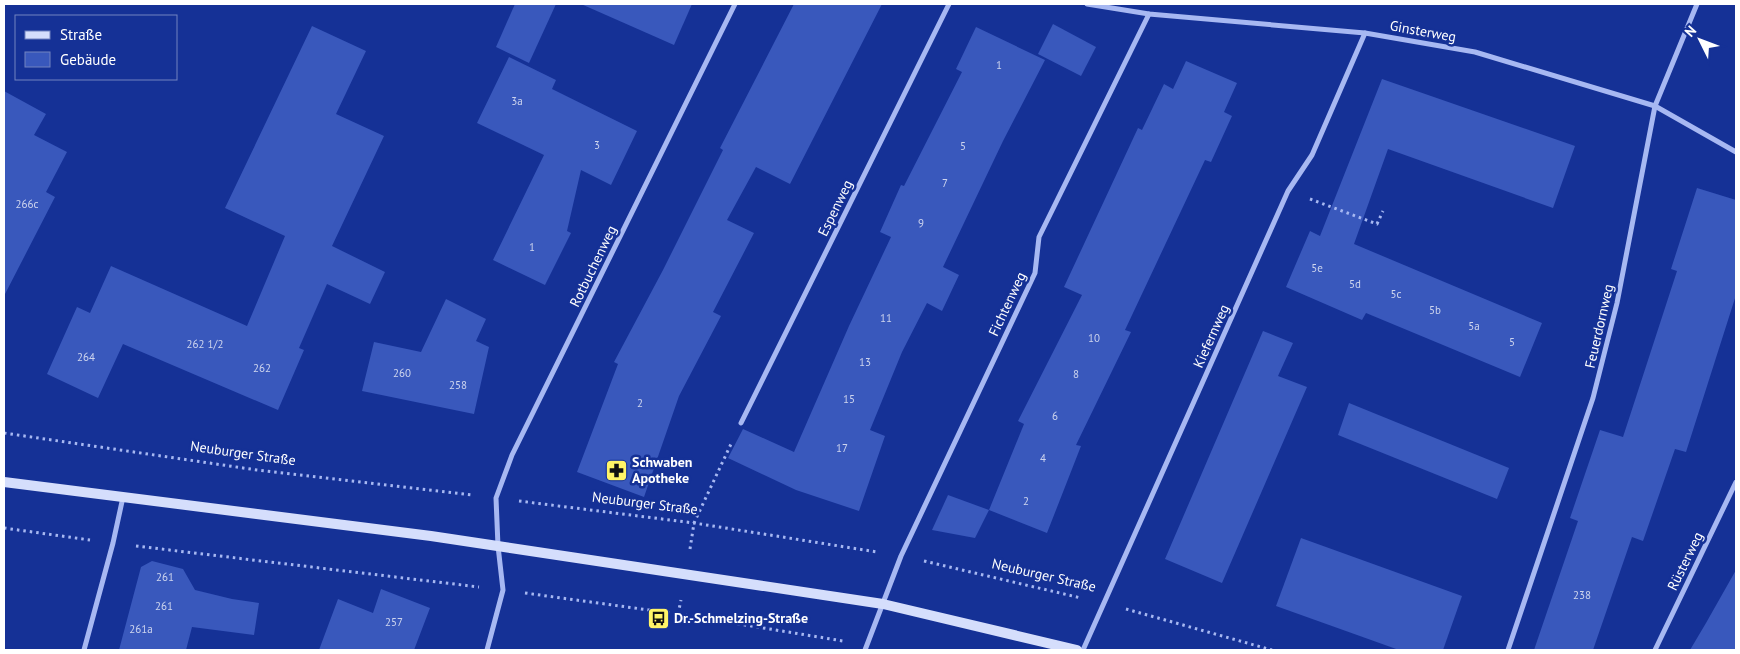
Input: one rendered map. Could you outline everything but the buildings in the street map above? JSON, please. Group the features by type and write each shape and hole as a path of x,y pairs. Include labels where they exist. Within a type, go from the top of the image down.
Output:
{"street":[{"name":"Rotbuchenweg","path":"503,590 498,546 496,498 512,455 735,4"},
{"name":"Espenweg","path":"741,423 949,4"},
{"name":"Ginsterweg","path":"1087,4 1149,14 1365,33 1475,52 1655,106 1736,152"},
{"name":"Feuerdornweg","path":"1508,650 1593,398 1617,303 1655,106 1696,4"},
{"name":"Fichtenweg","path":"866,648 901,556 1035,273 1039,237 1149,14"},
{"name":"Kiefernweg","path":"1083,650 1288,191 1312,155 1365,33"},
{"path":"4,482 498,546 883,604 1077,650"},
{"name":"Rüsterweg","path":"1655,650 1736,482"},
{"path":"84,650 113,543 123,497"},
{"path":"487,650 503,590"}],"path":[{"path":"1288,191 1377,224 1383,210"},
{"path":"694,523 741,423"},
{"name":"Neuburger Straße","path":"4,433 257,470 694,523 901,556 1103,603 1272,650"},
{"path":"4,528 503,590 678,614 866,648"}],"place":[{"name":"Schwaben Apotheke","path":"616,470"},
{"name":"Dr.-Schmelzing-Straße","path":"658,618"}]}
